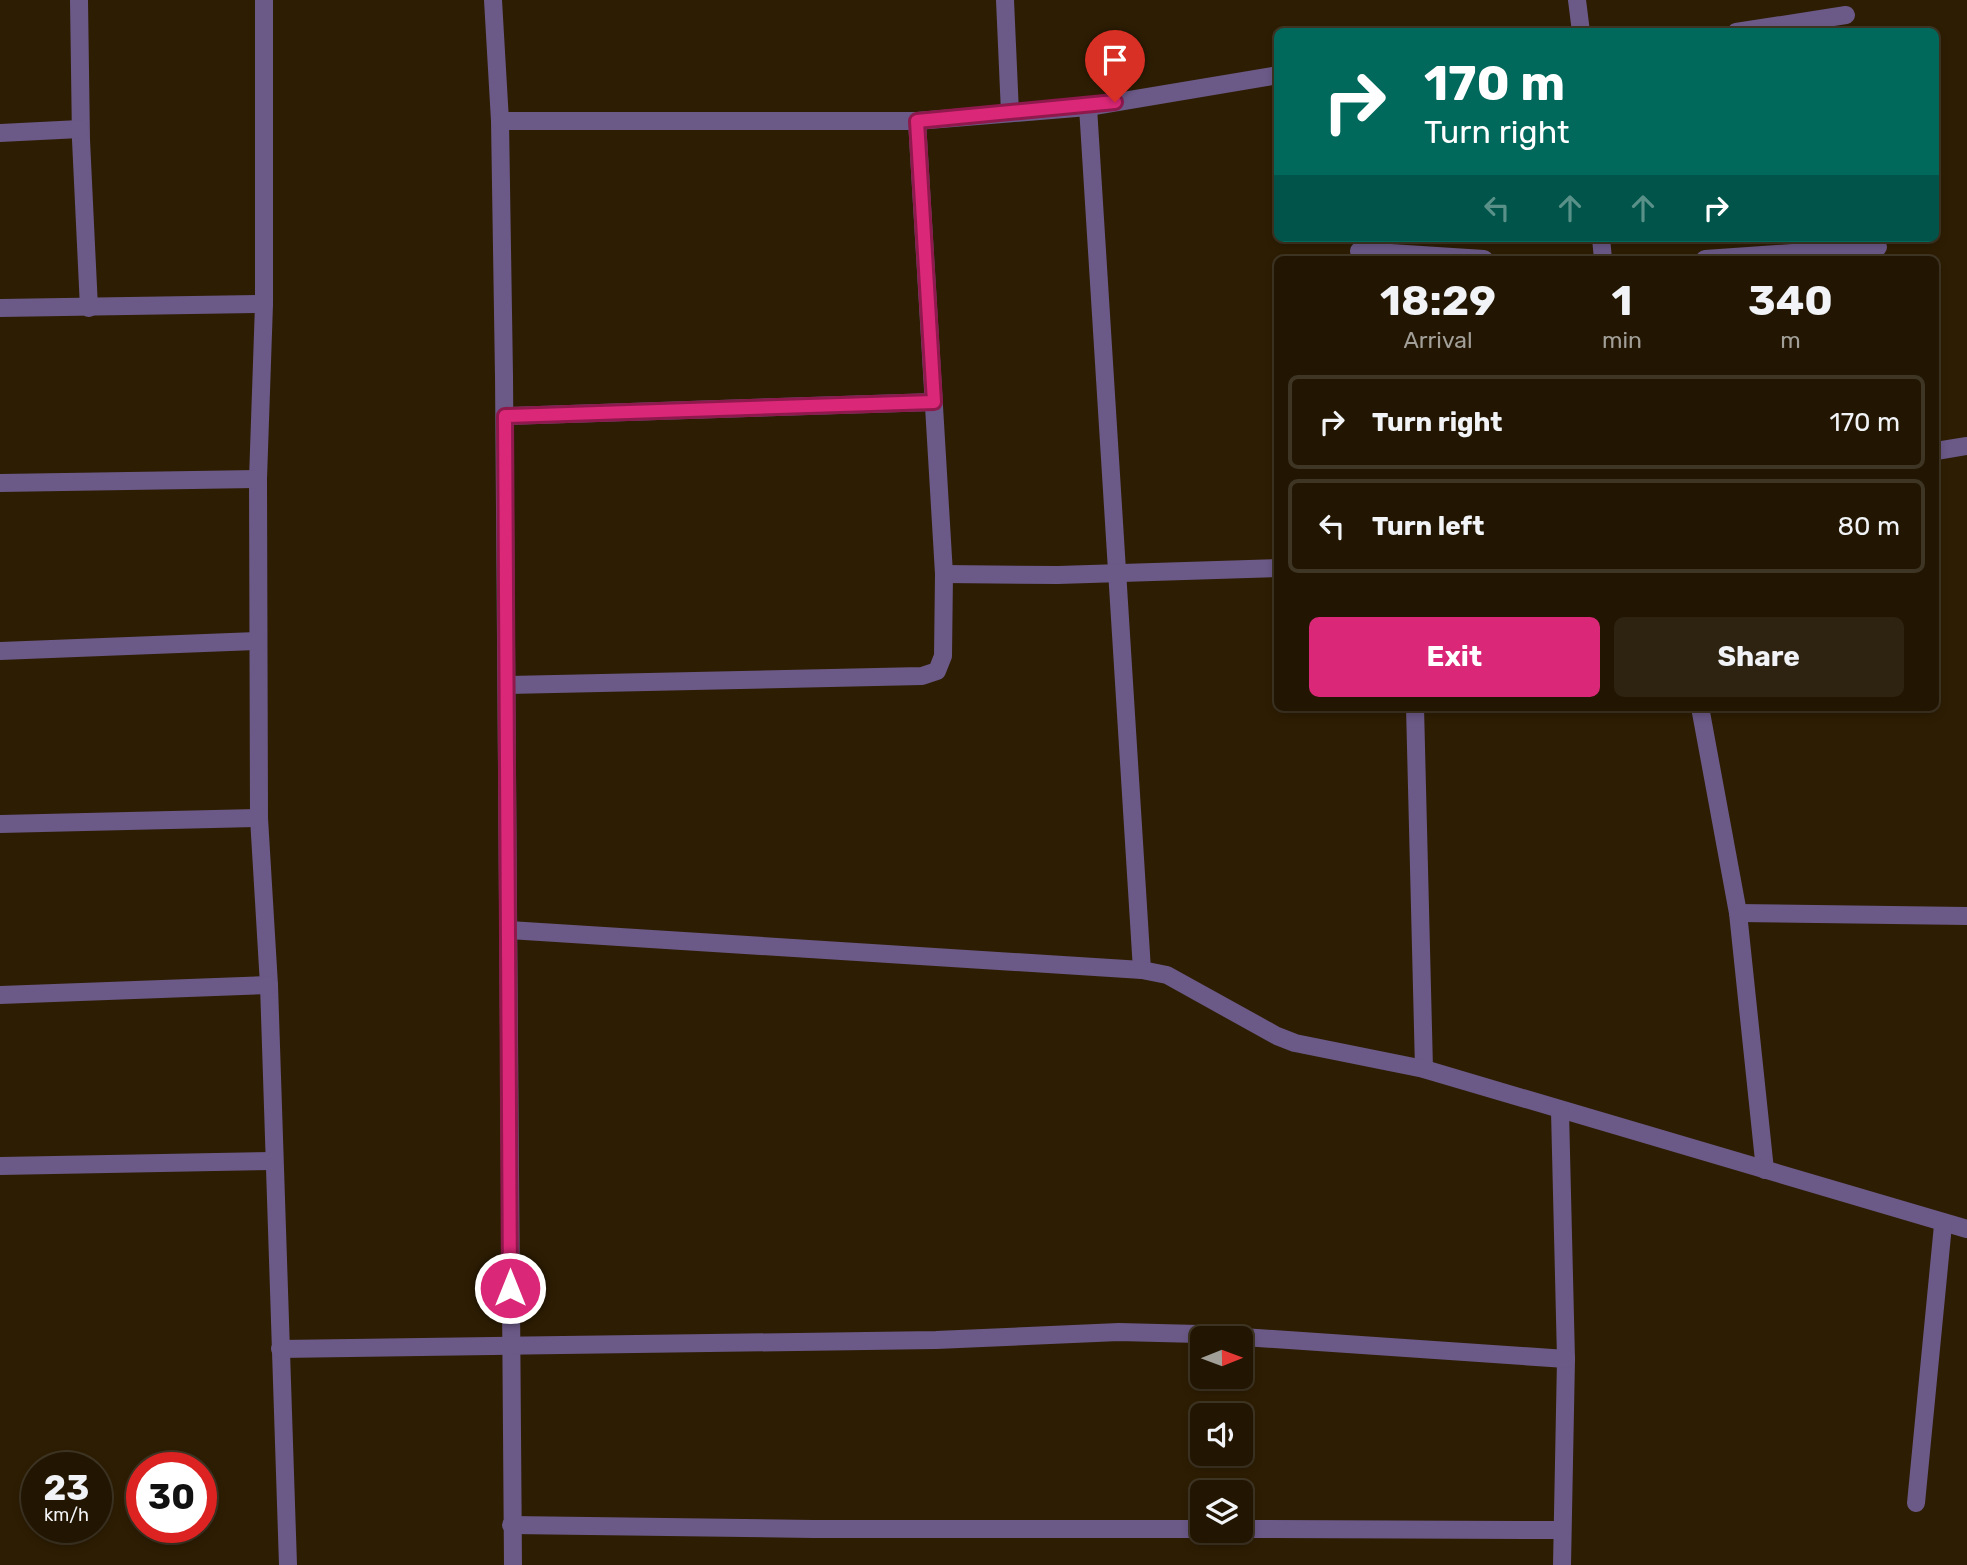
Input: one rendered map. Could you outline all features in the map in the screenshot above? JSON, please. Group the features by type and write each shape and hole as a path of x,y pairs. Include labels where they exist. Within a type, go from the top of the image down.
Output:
{"street":[{"path":"79,0 80,129 89,308"},
{"path":"264,0 264,304 258,479 259,818 269,985 288,1565"},
{"path":"493,0 500,121 505,416 513,1565"},
{"path":"1005,0 1010,113"},
{"path":"1577,0 1580,28"},
{"path":"1762,28 1846,15"},
{"path":"500,121 917,121 1088,107 1274,76"},
{"path":"1088,107 1142,970"},
{"path":"507,685 932,674 942,664 944,574 917,121"},
{"path":"0,133 80,129"},
{"path":"1748,256 1878,247"},
{"path":"1359,251 1437,256"},
{"path":"0,308 264,304"},
{"path":"505,416 934,402"},
{"path":"1939,451 1967,446"},
{"path":"0,483 258,479"},
{"path":"944,574 1274,568"},
{"path":"0,651 258,641"},
{"path":"1415,711 1424,1069"},
{"path":"1701,711 1738,913 1765,1170"},
{"path":"0,824 259,818"},
{"path":"1738,913 1967,916"},
{"path":"509,930 1142,970 1167,975 1277,1036 1295,1043 1424,1069 1967,1229"},
{"path":"0,995 269,985"},
{"path":"1560,1111 1566,1359 1562,1565"},
{"path":"0,1166 274,1161"},
{"path":"1916,1503 1943,1224"},
{"path":"280,1349 510,1343 936,1340 1133,1333 1199,1334 1566,1359"},
{"path":"511,1525 841,1529 1190,1528"},
{"path":"1253,1529 1561,1530"}],"route":[{"path":"510,1288 505,416 934,402 917,121 1088,107 1115,102"}]}
